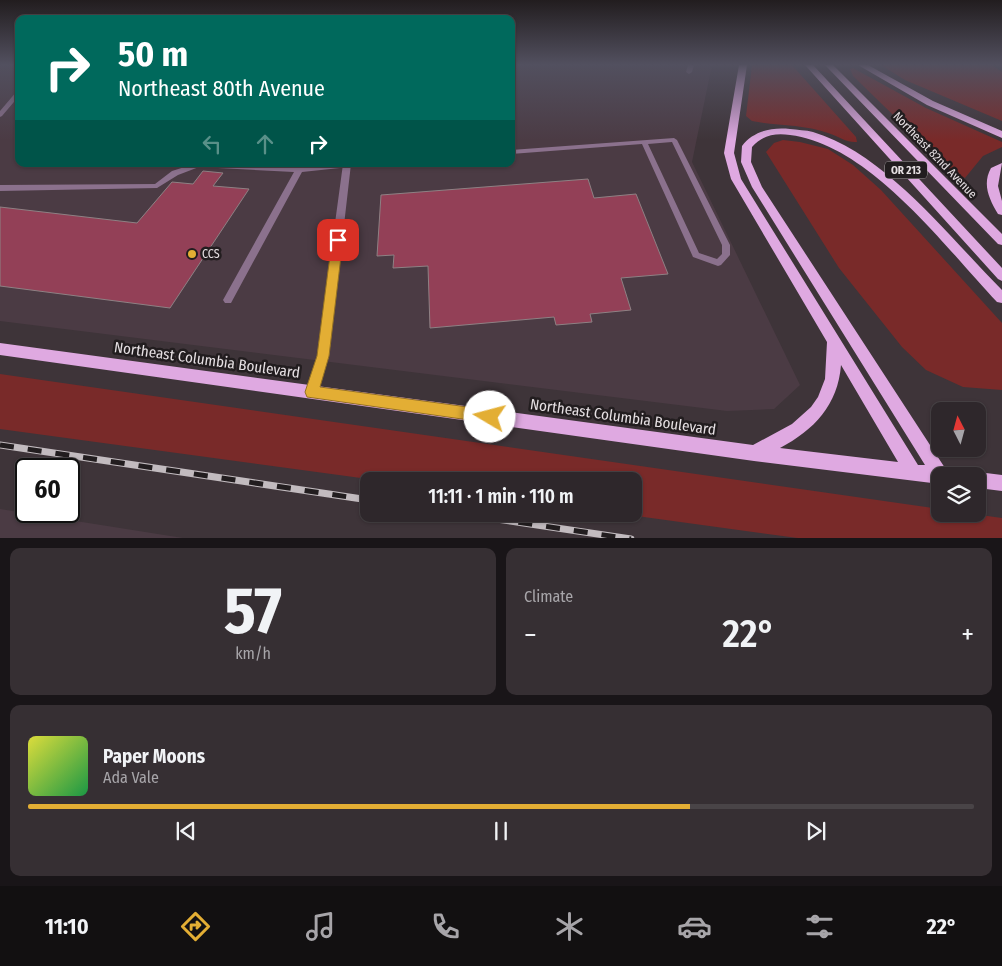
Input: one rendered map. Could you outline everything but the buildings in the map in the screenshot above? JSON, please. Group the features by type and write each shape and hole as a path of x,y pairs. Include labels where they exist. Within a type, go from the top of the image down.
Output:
{"main road":[{"path":"739,90 729,153 733,170 741,187 914,472"},
{"name":"OR 213","path":"832,90 1002,276"},
{"name":"Northeast 82nd Avenue","path":"854,90 1002,241"},
{"path":"907,90 930,103 1002,135"},
{"path":"937,467 757,187 746,162 747,146 760,135 788,130 815,136 845,148 874,169 1002,298"},
{"path":"1002,166 995,170 991,186 995,200 1002,211"},
{"path":"754,452 778,442 798,429 824,402 829,391 833,373 834,341"},
{"name":"Northeast Columbia Boulevard","path":"0,349 931,474"},
{"path":"986,481 1002,483"}],"street":[{"path":"312,392 323,356 347,167"}],"lane":[{"path":"0,115 15,97"},
{"path":"515,152 644,142 674,140 726,245 726,255 718,263 696,255 644,142"},
{"path":"0,188 157,186 175,173 198,167"},
{"path":"254,167 299,170 323,167"},
{"path":"228,300 299,170"}],"shaded area":[{"path":"0,90 15,90 15,167 515,167 515,90 707,90 692,162 800,385 774,409 727,411 0,321"},
{"path":"749,90 814,90 856,137 857,142 809,128 752,121 746,116"},
{"path":"868,90 893,90 926,108 1002,142 1002,147 983,156 965,178 950,170"},
{"path":"929,90 1002,90 1002,121"},
{"path":"783,140 828,149 853,165 881,190 1002,323 1002,390 963,387 926,370 902,347 839,268 766,152 774,143"},
{"path":"0,374 931,508 931,522 986,522 986,516 1002,518 1002,538 798,538 642,517 642,472 360,472 360,478 0,429"},
{"path":"0,509 15,511 15,523 80,522 183,538 0,538"}],"railway":[{"path":"0,445 360,499"},
{"path":"517,522 624,538"}],"place":[{"name":"CCS","path":"192,254"}],"route":[{"path":"338,240 323,356 312,392 490,417"}]}
